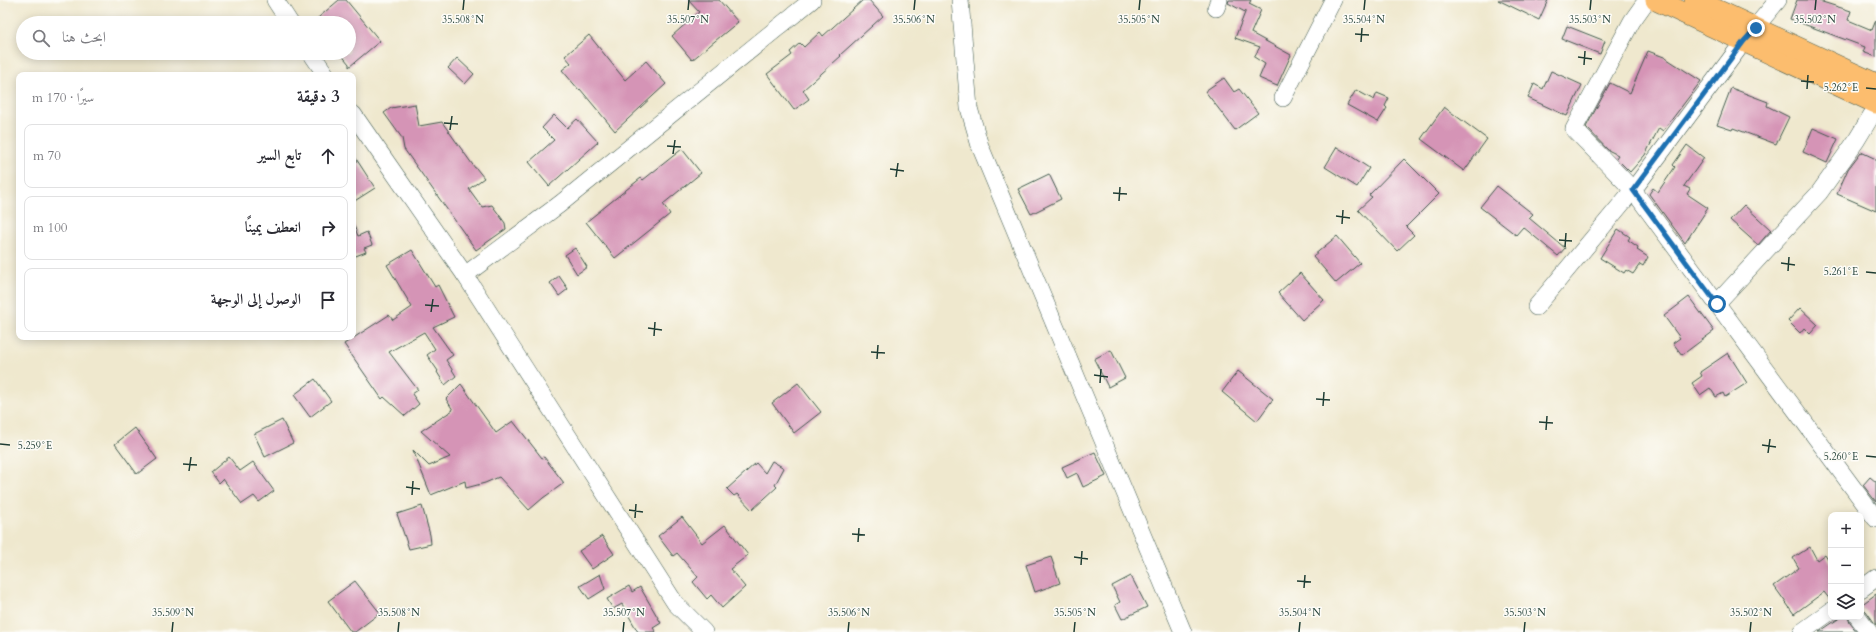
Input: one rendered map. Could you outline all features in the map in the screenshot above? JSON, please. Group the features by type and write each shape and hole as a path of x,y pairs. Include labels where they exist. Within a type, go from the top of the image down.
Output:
{"main road":[{"path":"1656,0 1876,84"},
{"path":"1695,0 1750,35 1876,103"}],"street":[{"path":"275,0 285,16"},
{"path":"465,275 560,204 812,0"},
{"path":"960,0 969,108 980,146 1183,632"},
{"path":"1283,98 1333,0"},
{"path":"1647,0 1632,20 1574,129 1633,190 1876,519"},
{"path":"1536,307 1633,190 1778,0"},
{"path":"316,60 324,72"},
{"path":"1717,304 1819,193 1856,141 1876,108"},
{"path":"356,118 465,275 675,603 704,632"},
{"path":"1864,587 1876,578"},
{"path":"1803,632 1828,613"},
{"path":"1860,620 1869,632"}],"building":[{"path":"339,0 346,0 380,41 349,67 349,64 346,60 356,60 356,16 320,16"},
{"path":"688,0 719,0 738,22 692,60 672,36 699,12"},
{"path":"863,0 869,0 883,16 803,90 809,99 794,110 767,74 792,55 790,52 800,43 804,47 820,32 823,36"},
{"path":"1229,0 1251,0 1249,4 1261,10 1251,33 1291,55 1277,86 1259,78 1265,64 1254,57 1260,47 1235,38 1246,10 1245,12 1228,3"},
{"path":"1498,0 1548,0 1539,20"},
{"path":"1797,0 1816,0 1851,11 1848,20 1872,30 1876,20 1876,57 1863,52 1865,47 1790,19"},
{"path":"1567,26 1605,41 1600,54 1562,39"},
{"path":"589,35 625,80 646,61 666,84 615,131 562,70 571,63 565,56"},
{"path":"1648,51 1664,57 1701,81 1663,131 1659,128 1645,155 1630,172 1616,158 1618,155 1608,150 1586,127 1610,83 1630,93"},
{"path":"457,58 474,74 465,84 448,68"},
{"path":"1551,71 1582,85 1567,116 1528,98 1534,84 1543,89"},
{"path":"1224,78 1234,92 1239,89 1258,113 1235,130 1205,91"},
{"path":"1731,88 1768,102 1767,106 1789,117 1776,144 1733,128 1732,130 1717,125"},
{"path":"1356,90 1374,100 1377,93 1389,98 1385,106 1387,108 1378,122 1347,105"},
{"path":"415,104 419,126 442,122 484,178 469,189 482,207 492,205 505,223 506,229 476,250 404,149 402,138 384,113 391,108"},
{"path":"1444,107 1487,139 1464,171 1421,139"},
{"path":"554,115 567,128 577,119 598,142 549,186 529,162 554,140 542,128"},
{"path":"1813,128 1838,139 1827,163 1803,152"},
{"path":"1687,145 1704,158 1684,186 1690,189 1687,194 1708,208 1685,243 1649,194 1653,188 1658,192 1675,167 1673,165"},
{"path":"1337,147 1369,168 1357,187 1325,167"},
{"path":"682,149 701,173 663,204 670,214 615,258 586,222 641,178 643,180"},
{"path":"1861,152 1876,159 1876,211 1837,194 1848,169"},
{"path":"356,159 375,188 356,200"},
{"path":"1404,159 1439,194 1406,227 1414,235 1397,251 1358,210 1372,197 1369,195"},
{"path":"1049,174 1061,199 1031,214 1018,189"},
{"path":"1497,186 1533,214 1529,218 1565,248 1558,256 1523,227 1516,235 1480,207"},
{"path":"1744,205 1771,230 1758,245 1730,220"},
{"path":"1618,229 1630,237 1628,240 1638,247 1637,250 1648,257 1643,266 1640,264 1633,274 1626,270 1624,273 1600,258"},
{"path":"356,231 358,236 367,232 372,245 364,248 366,252 356,256"},
{"path":"1337,236 1360,263 1336,283 1313,256"},
{"path":"575,248 587,267 577,274 565,255"},
{"path":"412,250 435,287 438,285 454,317 433,327 453,355 446,360 456,376 445,385 437,372 438,371 427,355 435,349 424,332 389,352 418,390 412,394 419,404 405,416 384,397 382,399 344,344 350,340 356,340 356,336 389,315 393,320 412,307 387,265"},
{"path":"1300,273 1324,300 1302,320 1278,293"},
{"path":"559,276 568,289 559,296 550,283"},
{"path":"1689,297 1714,331 1682,355 1673,343 1680,338 1664,316"},
{"path":"1800,308 1818,325 1810,334 1804,328 1800,333 1788,321"},
{"path":"1111,350 1125,378 1108,387 1094,359"},
{"path":"1728,353 1747,383 1725,397 1723,393 1716,397 1710,388 1700,395 1692,383 1702,376 1700,372"},
{"path":"1238,371 1273,399 1257,421 1222,392"},
{"path":"315,379 331,401 310,417 294,395"},
{"path":"798,383 821,412 794,433 772,403"},
{"path":"461,384 496,433 513,421 564,483 529,510 499,477 485,483 466,488 465,481 431,495 413,450 429,466 450,457 421,431 453,410 446,399"},
{"path":"282,420 293,443 265,457 254,434"},
{"path":"135,428 157,459 137,474 115,444"},
{"path":"1095,452 1106,476 1083,487 1077,473 1067,478 1062,467"},
{"path":"229,457 240,471 253,462 274,491 259,502 254,496 242,504 223,479 219,483 211,472"},
{"path":"772,461 784,468 775,485 777,487 752,510 737,494 734,496 727,489 756,463 765,473"},
{"path":"1870,477 1876,482 1876,502 1863,485"},
{"path":"422,506 431,544 409,549 397,514"},
{"path":"682,517 702,543 725,525 748,555 730,569 745,587 722,608 711,595 707,599 693,582 698,577 677,553 673,556 658,536"},
{"path":"602,536 614,554 592,569 579,551"},
{"path":"1810,547 1817,560 1825,554 1828,559 1828,597 1824,592 1794,614 1774,586 1799,568 1793,558"},
{"path":"1051,557 1060,583 1035,592 1026,565"},
{"path":"600,574 605,589 589,599 580,586"},
{"path":"1131,576 1147,607 1122,619 1115,605 1120,602 1112,586"},
{"path":"355,581 380,613 355,632 351,632 328,601"},
{"path":"629,586 632,592 640,587 661,623 653,628 656,632 638,632 622,604 613,609 607,599"},
{"path":"1876,594 1876,625 1864,610 1864,603"},
{"path":"1837,620 1849,620 1857,632 1819,632"}],"route":[{"path":"1717,304 1633,190 1744,41 1756,28"}]}
